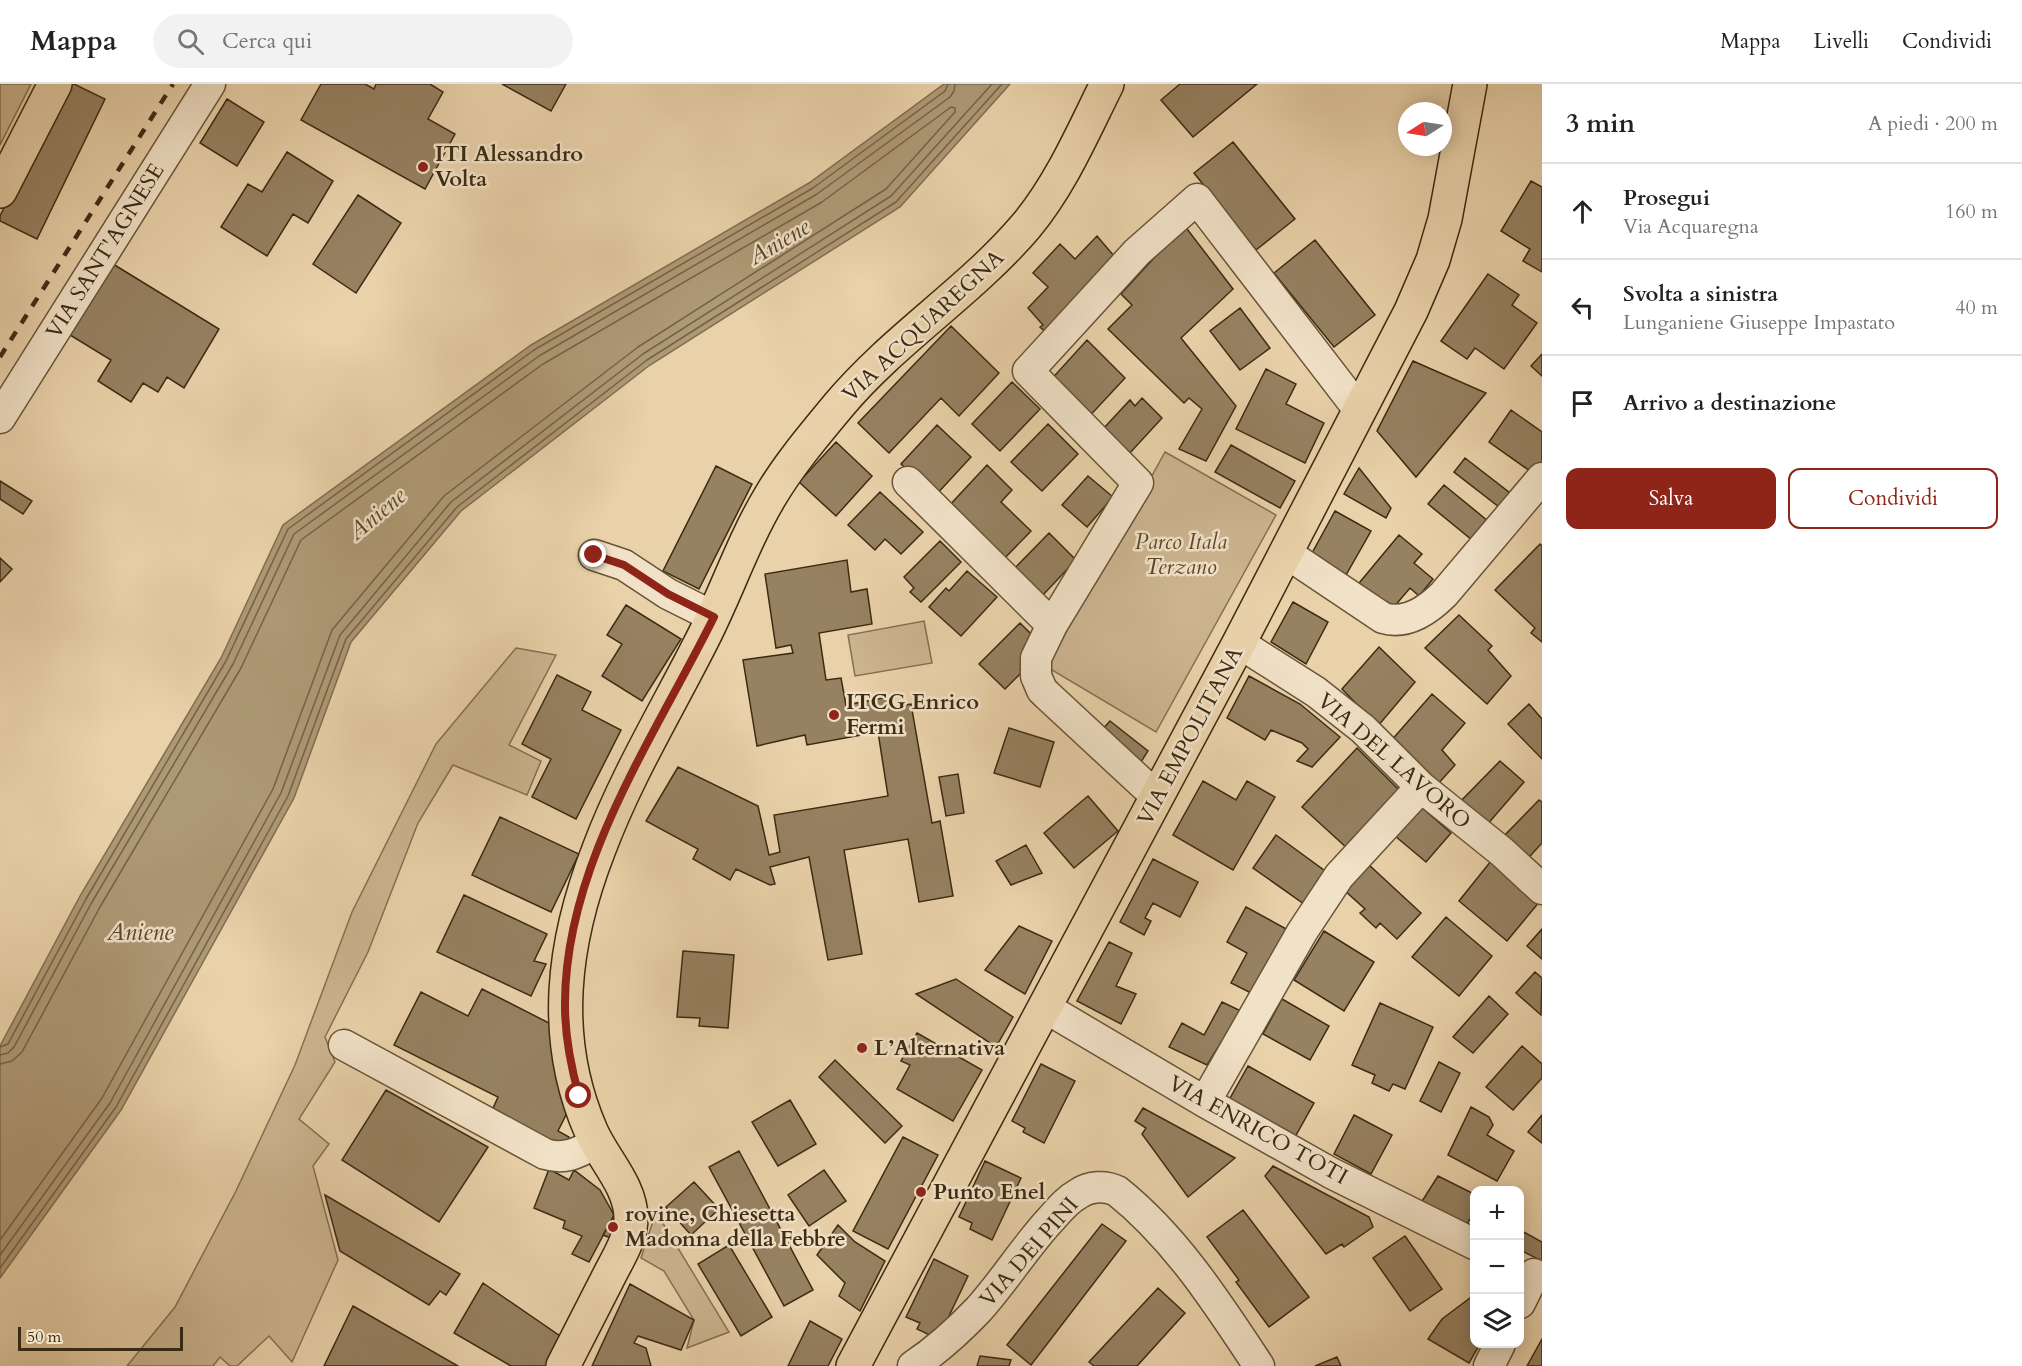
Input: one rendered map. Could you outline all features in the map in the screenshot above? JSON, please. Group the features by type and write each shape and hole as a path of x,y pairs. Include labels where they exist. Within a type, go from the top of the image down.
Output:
{"main road":[{"path":"0,191 55,84"},
{"name":"VIA ACQUAREGNA","path":"563,1366 624,1246 631,1219 628,1198 596,1143 579,1096 567,1038 566,984 573,929 592,867 620,798 714,617 758,519 788,470 857,384 998,255 1027,225 1070,158 1107,84"},
{"name":"VIA EMPOLITANA","path":"853,1366 1239,643 1410,311 1433,260 1449,199 1470,84"}],"street":[{"name":"VIA SANT'AGNESE","path":"0,418 210,84"},
{"path":"1156,798 1042,690 1036,676 1036,658 1052,625 1137,483 1028,371 1137,252 1197,199 1359,410"},
{"path":"1286,553 1377,615 1389,620 1409,618 1430,606 1444,594 1542,478"},
{"path":"908,482 1052,625"},
{"path":"594,555 624,565 668,594 714,617"},
{"name":"VIA DEL LAVORO","path":"1239,643 1316,692 1363,729 1421,787 1502,852 1542,889"},
{"path":"1205,1102 1302,932 1339,876 1421,787"},
{"name":"VIA ENRICO TOTI","path":"1046,1008 1331,1173 1470,1242"},
{"path":"344,1045 545,1154 559,1157 573,1155 596,1143"},
{"name":"VIA DEI PINI","path":"913,1366 943,1343 974,1314 1065,1203 1084,1190 1099,1187 1112,1188 1125,1198 1179,1253 1259,1366"},
{"path":"1524,1294 1532,1273"},
{"path":"1489,1366 1498,1348"}],"green space":[{"path":"0,84 31,84 0,145"},
{"name":"Parco Itala Terzano","path":"1165,452 1276,515 1156,732 1047,667"},
{"path":"924,621 932,663 855,676 848,635"},
{"path":"516,648 556,655 509,745 541,761 527,795 453,765 418,823 368,952 325,1037 335,1062 299,1119 329,1144 313,1166 338,1260 292,1362 269,1336 237,1366 230,1366 220,1357 213,1366 127,1366 175,1307 236,1191 295,1065 352,912 436,744"},
{"path":"656,1212 729,1332 687,1348 694,1320 664,1271 641,1258"}],"water":[{"name":"Aniene","path":"944,84 1010,84 900,207 650,365 461,511 351,642 294,798 121,1110 0,1278 0,1046 80,896 221,658 283,525 531,345 809,183"}],"building":[{"path":"64,84 74,84 105,99 37,239 0,221 0,216"},
{"path":"321,84 365,84 374,89 376,84 430,84 443,92 428,119 455,134 425,189 301,120"},
{"path":"502,84 566,84 551,111"},
{"path":"1180,84 1257,84 1193,137 1161,100"},
{"path":"227,99 264,122 237,166 200,143"},
{"path":"1233,142 1295,219 1256,250 1194,173"},
{"path":"287,152 333,181 308,223 293,214 267,256 221,227 248,184 262,192"},
{"path":"1531,181 1542,187 1542,272 1523,261 1530,249 1501,231"},
{"path":"358,195 401,223 356,293 313,264"},
{"path":"1184,225 1233,289 1181,338 1236,406 1206,461 1179,449 1202,409 1189,398 1184,403 1108,329 1132,305 1121,294"},
{"path":"1097,236 1114,256 1051,337 1040,327 1043,325 1028,308 1048,287 1033,273 1060,244 1075,259"},
{"path":"1315,240 1375,315 1334,347 1274,273"},
{"path":"113,264 219,329 184,388 167,377 158,392 143,383 131,402 98,381 111,360 70,335"},
{"path":"1488,274 1519,295 1512,305 1537,323 1504,369 1475,348 1467,359 1441,341"},
{"path":"1240,308 1270,348 1240,370 1210,331"},
{"path":"951,326 999,373 959,416 941,398 889,453 858,423"},
{"path":"1087,340 1125,378 1085,421 1048,383"},
{"path":"1542,354 1542,376 1531,366"},
{"path":"1413,361 1486,393 1416,477 1377,431"},
{"path":"1266,369 1296,384 1286,404 1324,423 1305,463 1236,429"},
{"path":"1012,382 1040,409 1000,451 972,424"},
{"path":"1142,398 1162,418 1129,454 1103,429 1130,400 1135,406"},
{"path":"1511,410 1542,432 1542,470 1537,476 1489,442"},
{"path":"1048,424 1078,454 1042,491 1011,462"},
{"path":"937,425 971,457 935,496 901,464"},
{"path":"836,442 872,476 836,516 799,482"},
{"path":"1231,445 1295,481 1280,508 1215,472"},
{"path":"1465,458 1510,493 1499,507 1454,472"},
{"path":"987,465 1012,490 1001,502 1031,531 1002,561 947,508"},
{"path":"716,466 752,484 699,589 663,571"},
{"path":"1359,468 1391,508 1386,518 1344,494"},
{"path":"1088,476 1113,497 1087,527 1062,505"},
{"path":"0,481 32,501 23,514 0,499"},
{"path":"1444,485 1488,521 1472,540 1428,504"},
{"path":"880,492 923,532 901,554 885,539 875,550 848,525"},
{"path":"1335,511 1371,531 1346,575 1311,555"},
{"path":"1049,533 1076,560 1042,596 1014,569"},
{"path":"1399,535 1422,554 1414,563 1433,579 1419,596 1410,588 1387,615 1355,588"},
{"path":"940,541 961,562 921,602 910,592 914,588 904,577"},
{"path":"1540,544 1542,546 1542,642 1531,633 1535,628 1495,590"},
{"path":"0,558 12,569 0,582"},
{"path":"847,560 851,592 867,589 872,624 819,633 826,680 841,678 846,705 888,697 890,707 911,704 932,823 940,821 953,896 919,902 908,839 844,850 862,954 828,960 809,857 770,867 775,884 770,885 736,869 730,880 693,859 698,849 646,821 678,767 758,806 769,855 780,852 774,815 888,796 878,732 807,745 805,735 757,746 743,660 793,653 791,645 776,648 765,574"},
{"path":"967,571 997,597 961,636 929,607 946,588 949,591"},
{"path":"1293,602 1328,622 1306,664 1271,642"},
{"path":"626,605 681,639 642,701 602,676 622,644 607,635"},
{"path":"1459,615 1492,646 1488,650 1511,676 1487,704 1425,648"},
{"path":"1020,623 1039,642 1032,656 1020,669 1023,671 1005,689 979,664"},
{"path":"1379,647 1415,682 1378,726 1342,689"},
{"path":"557,675 591,692 582,710 621,730 576,819 532,797 551,759 522,744"},
{"path":"1249,676 1300,704 1340,737 1312,767 1297,761 1308,749 1302,743 1271,730 1265,740 1227,718"},
{"path":"1432,694 1465,723 1442,750 1455,765 1437,785 1390,742"},
{"path":"1529,704 1542,719 1542,759 1508,724"},
{"path":"1110,721 1148,751 1139,765 1101,731"},
{"path":"1009,728 1054,742 1040,787 994,773"},
{"path":"1357,748 1401,792 1348,849 1302,807"},
{"path":"1500,761 1524,782 1486,826 1457,805"},
{"path":"958,774 964,813 946,816 939,777"},
{"path":"1203,781 1236,800 1247,781 1275,797 1233,870 1173,835"},
{"path":"1088,796 1118,831 1074,868 1044,833"},
{"path":"1539,800 1542,802 1542,843 1523,864 1500,840"},
{"path":"1420,806 1451,833 1426,862 1395,836"},
{"path":"500,817 579,854 551,912 472,875"},
{"path":"1276,835 1332,876 1311,909 1253,868"},
{"path":"1026,845 1042,873 1011,885 996,861"},
{"path":"1153,859 1198,882 1180,917 1153,903 1145,918 1151,921 1144,935 1120,922"},
{"path":"1491,861 1540,901 1507,941 1459,901"},
{"path":"1368,864 1421,913 1397,939 1380,923 1376,928 1360,913 1365,909 1344,890"},
{"path":"464,895 547,934 534,961 546,964 531,996 437,952"},
{"path":"1246,907 1290,931 1253,994 1231,983 1247,953 1227,942"},
{"path":"1446,917 1492,956 1459,996 1412,957"},
{"path":"1019,926 1052,941 1025,994 985,970"},
{"path":"1542,929 1542,959 1527,946"},
{"path":"1324,931 1374,962 1344,1011 1294,980"},
{"path":"1109,942 1132,953 1116,986 1136,994 1121,1024 1077,1001"},
{"path":"683,951 734,955 728,1028 699,1026 700,1018 677,1017"},
{"path":"1535,972 1542,978 1541,1015 1516,993"},
{"path":"956,979 1013,1017 996,1047 916,994"},
{"path":"482,989 549,1023 570,1107 558,1131 569,1137 562,1151 490,1115 498,1097 394,1045 421,992 468,1016"},
{"path":"1489,996 1508,1014 1473,1053 1453,1037"},
{"path":"1282,999 1329,1026 1310,1060 1263,1034"},
{"path":"1222,1002 1241,1011 1207,1065 1169,1047 1182,1023 1204,1035"},
{"path":"1380,1003 1433,1027 1405,1089 1393,1084 1389,1091 1372,1083 1375,1075 1352,1065"},
{"path":"917,1033 982,1070 953,1121 897,1089 910,1065 901,1061"},
{"path":"1522,1046 1542,1064 1542,1078 1513,1110 1486,1087"},
{"path":"835,1060 902,1126 885,1143 819,1077"},
{"path":"1439,1062 1460,1073 1441,1112 1420,1101"},
{"path":"1041,1064 1075,1081 1044,1143 1023,1132 1025,1128 1012,1121"},
{"path":"1248,1066 1314,1103 1295,1137 1229,1100"},
{"path":"386,1090 488,1147 439,1222 342,1160"},
{"path":"790,1100 816,1144 778,1166 752,1122"},
{"path":"1471,1107 1489,1117 1493,1125 1487,1135 1514,1151 1497,1181 1448,1155"},
{"path":"1143,1108 1235,1158 1188,1197 1142,1134 1146,1128 1135,1121"},
{"path":"1354,1115 1392,1135 1371,1174 1334,1154"},
{"path":"1542,1115 1542,1143 1528,1132"},
{"path":"903,1137 938,1155 888,1249 853,1231"},
{"path":"739,1151 813,1290 784,1306 709,1167"},
{"path":"985,1161 1021,1178 992,1240 970,1229 972,1223 959,1217"},
{"path":"1273,1166 1369,1217 1373,1227 1344,1247 1342,1244 1326,1254 1265,1176"},
{"path":"549,1169 569,1180 574,1170 600,1190 614,1215 589,1262 572,1254 582,1236 563,1228 565,1221 534,1208"},
{"path":"824,1170 846,1201 809,1226 788,1195"},
{"path":"1438,1176 1470,1192 1470,1219 1463,1230 1419,1206"},
{"path":"694,1182 719,1209 691,1235 666,1207"},
{"path":"325,1195 460,1274 446,1295 440,1291 429,1305 340,1251"},
{"path":"1243,1210 1309,1297 1269,1327 1236,1282 1239,1280 1207,1237"},
{"path":"614,1215 616,1240 603,1235"},
{"path":"1102,1224 1126,1241 1031,1365 1007,1345"},
{"path":"838,1225 855,1242 885,1261 860,1311 839,1296 845,1283 817,1255"},
{"path":"1524,1232 1542,1242 1542,1261 1524,1252"},
{"path":"1405,1236 1442,1289 1410,1311 1373,1258"},
{"path":"729,1245 772,1317 741,1336 698,1264"},
{"path":"934,1259 968,1276 938,1339 917,1329 920,1323 906,1317"},
{"path":"483,1283 563,1338 546,1366 511,1366 454,1333"},
{"path":"630,1284 694,1320 681,1350 638,1336 634,1343 646,1348 651,1366 592,1366"},
{"path":"1158,1288 1185,1313 1137,1366 1094,1366 1089,1362"},
{"path":"1470,1298 1470,1348 1478,1348 1469,1363 1428,1339 1442,1319"},
{"path":"353,1306 458,1366 324,1366"},
{"path":"810,1321 842,1339 828,1366 788,1366"},
{"path":"1542,1339 1542,1366 1527,1366"},
{"path":"980,1356 1011,1360 1009,1366 977,1366"},
{"path":"1337,1357 1341,1366 1315,1366"}],"railway":[{"path":"0,357 173,84"}],"place":[{"name":"ITI Alessandro Volta","path":"423,167"},
{"name":"ITCG Enrico Fermi","path":"834,715"},
{"name":"L’Alternativa","path":"862,1048"},
{"name":"Punto Enel","path":"921,1192"},
{"name":"rovine, Chiesetta Madonna della Febbre","path":"613,1227"}],"route":[{"path":"579,1096 569,1053 565,1021 566,975 578,908 620,798 714,617 668,594 624,565 594,555"}]}
